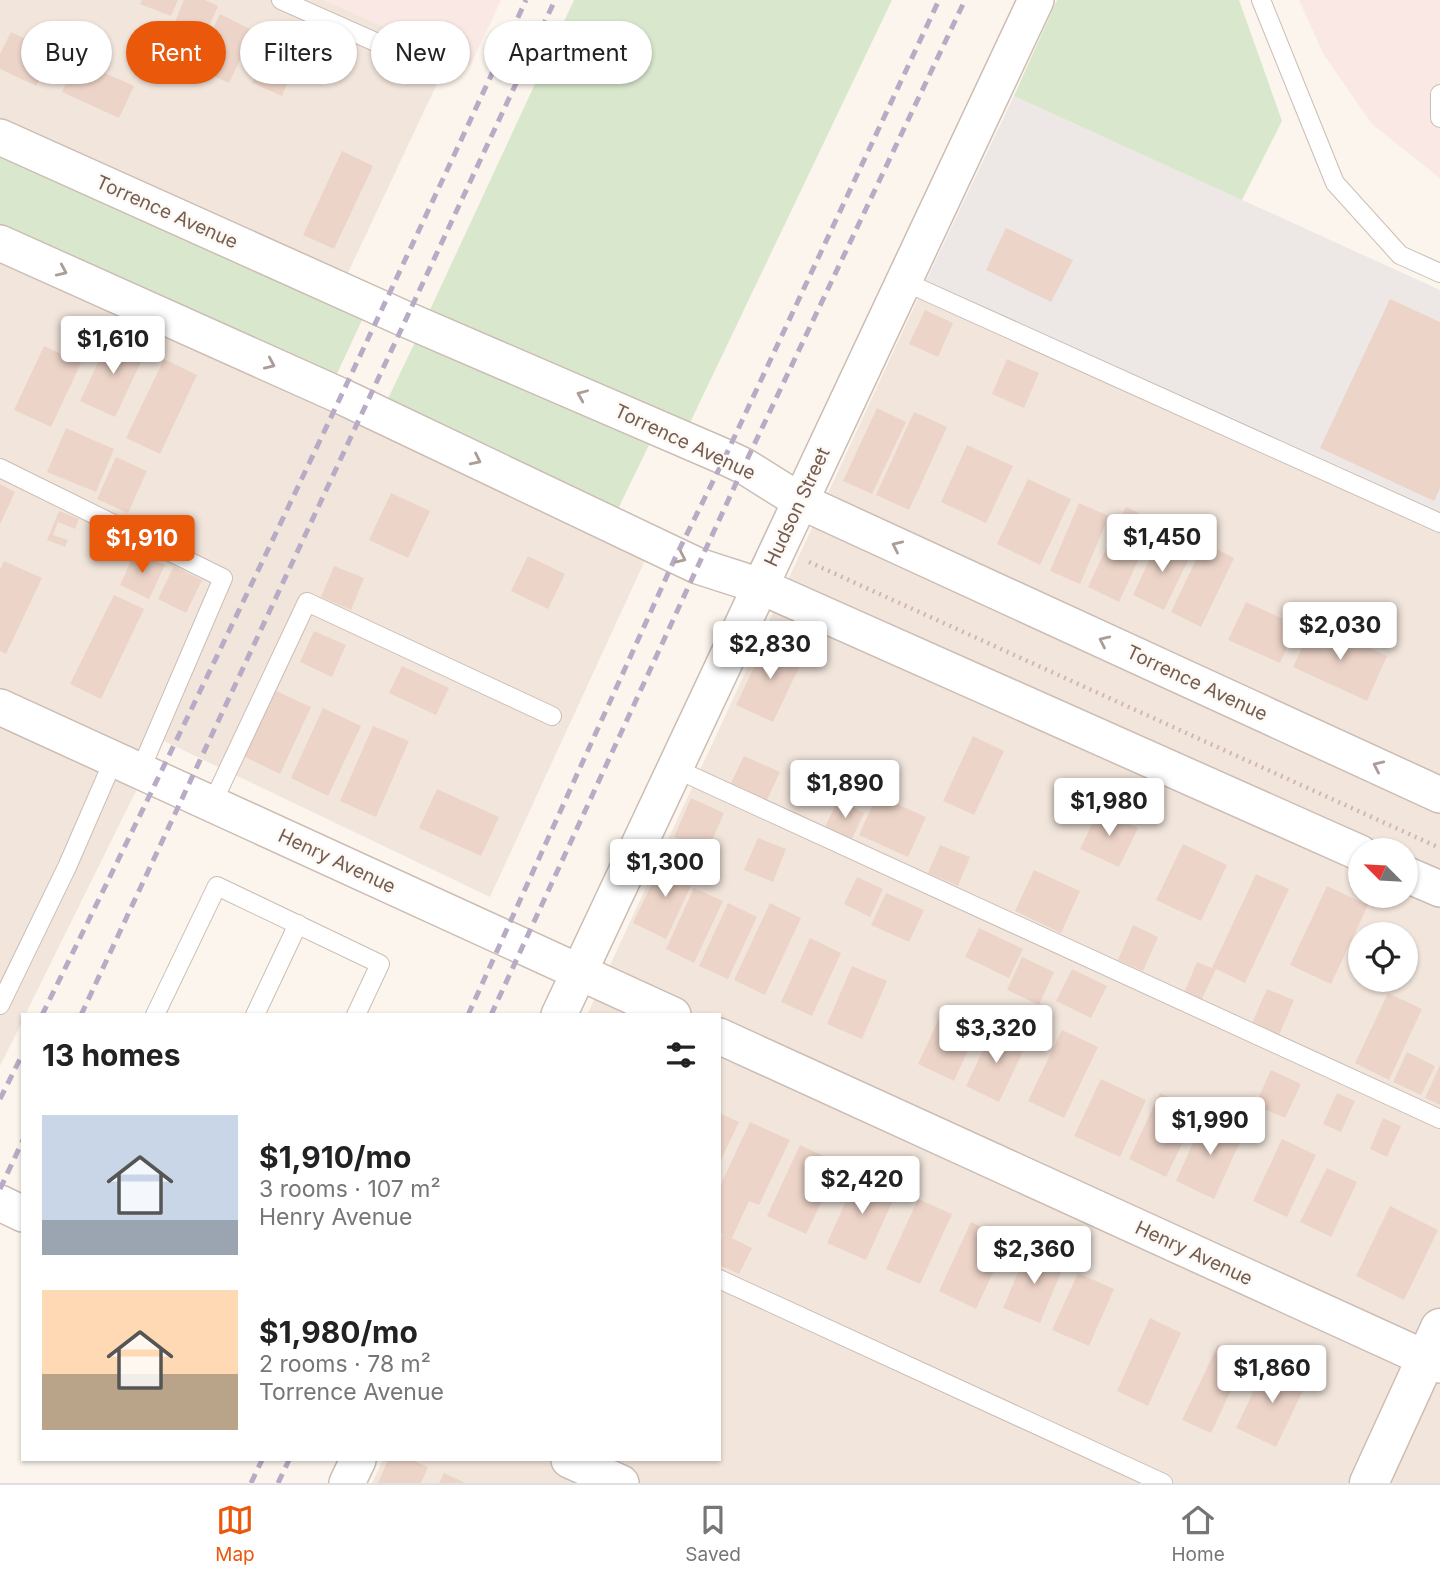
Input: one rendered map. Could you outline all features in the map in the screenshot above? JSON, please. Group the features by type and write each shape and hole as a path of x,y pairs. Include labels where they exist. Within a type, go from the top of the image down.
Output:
{"main road":[{"path":"1368,1483 1435,1350"}],"street":[{"name":"Hudson Street","path":"560,1013 1035,0"},
{"name":"Torrence Avenue","path":"0,137 405,319 725,457 800,501 1440,795"},
{"path":"0,243 364,406 698,566 760,586 1348,848"},
{"name":"Henry Avenue","path":"0,707 669,1013"},
{"path":"1418,880 1440,889"},
{"name":"Henry Avenue","path":"721,1037 1435,1350"},
{"path":"0,1203 21,1213"},
{"path":"347,1483 358,1461"},
{"path":"571,1461 621,1483"}],"lane":[{"path":"281,0 371,40"},
{"path":"1261,0 1335,183 1400,255 1440,273"},
{"path":"1440,94 1440,118"},
{"path":"903,281 1440,523"},
{"path":"0,468 223,578 127,765 67,867 0,1005"},
{"path":"212,804 307,602 552,716"},
{"path":"674,768 1440,1119"},
{"path":"156,1013 217,886 380,964 357,1013"},
{"path":"256,1013 298,924"},
{"path":"0,961 17,970"},
{"path":"721,1280 1163,1483"}],"path":[{"path":"799,558 1440,848"}],"shaded area":[{"path":"0,0 324,0 371,21 371,84 437,84 346,277 0,120"},
{"path":"324,0 501,0 491,21 484,21 484,36 470,66 470,21 371,21"},
{"path":"1299,0 1440,0 1440,178 1372,124 1324,55"},
{"path":"1014,96 1440,290 1440,511 926,281"},
{"path":"0,262 647,556 490,897 164,741 134,795 26,1013 21,1013 21,1024 0,1066"},
{"path":"926,281 1440,511 1440,1483 372,1483 383,1461 721,1461 721,1013 588,1013"}],"green space":[{"path":"574,0 892,0 687,429 430,310 535,84 652,84 652,21 564,21"},
{"path":"1057,0 1239,0 1282,121 1242,200 1014,96"},
{"path":"0,154 363,318 333,382 0,232"},
{"path":"416,340 649,445 617,511 384,407"}],"building":[{"path":"142,0 178,0 171,16 140,4"},
{"path":"184,0 205,0 218,6 211,21 175,21"},
{"path":"220,14 240,24 240,60 229,83 226,82 226,21 217,21"},
{"path":"11,32 21,37 21,79 0,69 0,54"},
{"path":"112,76 134,86 119,118 62,92 66,84 112,84"},
{"path":"254,84 287,84 282,96"},
{"path":"342,151 373,166 334,249 303,235"},
{"path":"1006,228 1073,260 1051,302 986,270"},
{"path":"1390,299 1440,322 1440,488 1434,501 1320,448"},
{"path":"925,310 953,323 938,357 909,344"},
{"path":"111,335 146,351 115,417 80,401"},
{"path":"44,346 81,363 51,427 14,410"},
{"path":"164,359 197,375 160,454 126,438"},
{"path":"1007,359 1039,373 1024,408 992,394"},
{"path":"877,408 906,422 872,494 843,481"},
{"path":"914,412 947,427 909,510 876,495"},
{"path":"66,428 114,449 96,492 47,472"},
{"path":"967,445 1013,466 986,523 941,502"},
{"path":"116,457 147,471 128,513 97,499"},
{"path":"1028,479 1071,499 1040,565 997,544"},
{"path":"0,484 15,492 0,524"},
{"path":"391,493 430,511 408,558 369,540"},
{"path":"1079,503 1109,516 1080,584 1050,571"},
{"path":"1126,507 1156,521 1119,602 1088,587"},
{"path":"59,511 79,519 75,529 58,522 53,535 68,540 65,547 47,540"},
{"path":"1159,539 1191,554 1164,610 1133,595"},
{"path":"1204,543 1234,558 1201,627 1171,612"},
{"path":"135,552 165,565 149,599 120,585"},
{"path":"528,556 565,574 548,609 511,591"},
{"path":"4,561 42,578 6,654 0,651 0,570"},
{"path":"174,566 202,580 186,613 158,599"},
{"path":"334,566 364,578 351,610 321,597"},
{"path":"114,595 144,609 101,699 70,684"},
{"path":"1246,602 1297,625 1280,663 1228,640"},
{"path":"1314,622 1387,656 1367,701 1293,667"},
{"path":"314,631 346,645 332,677 300,662"},
{"path":"767,640 804,657 773,722 736,705"},
{"path":"402,666 449,688 436,715 389,693"},
{"path":"274,690 311,707 280,774 243,756"},
{"path":"323,708 361,726 328,796 291,778"},
{"path":"373,726 409,741 376,817 340,801"},
{"path":"973,736 1004,751 974,815 943,801"},
{"path":"744,756 780,772 766,802 730,785"},
{"path":"437,789 499,817 481,856 419,828"},
{"path":"877,795 926,817 908,857 859,835"},
{"path":"691,798 724,813 707,852 674,837"},
{"path":"838,800 864,813 852,839 825,827"},
{"path":"1099,810 1138,828 1119,867 1080,849"},
{"path":"758,838 786,849 773,882 744,870"},
{"path":"1183,844 1227,865 1201,921 1156,900"},
{"path":"940,845 970,857 958,886 928,873"},
{"path":"663,860 696,875 666,939 633,923"},
{"path":"1034,870 1080,891 1061,933 1015,911"},
{"path":"1256,874 1289,889 1245,983 1216,969 1201,1001 1184,993 1197,962 1212,968"},
{"path":"857,877 883,889 870,917 844,904"},
{"path":"1327,886 1348,896 1348,908 1367,908 1360,922 1348,922 1348,948 1331,984 1290,965"},
{"path":"694,888 723,901 694,963 666,949"},
{"path":"886,893 924,910 909,942 871,925"},
{"path":"728,903 757,917 728,979 699,966"},
{"path":"770,903 801,918 765,995 734,980"},
{"path":"1133,925 1158,937 1143,971 1118,960"},
{"path":"979,928 1023,949 1009,978 965,957"},
{"path":"810,938 841,953 812,1016 781,1002"},
{"path":"1022,957 1054,972 1039,1005 1007,990"},
{"path":"852,966 887,981 862,1039 827,1024"},
{"path":"1072,969 1107,986 1091,1018 1056,1001"},
{"path":"1267,989 1294,1000 1279,1035 1252,1023"},
{"path":"1388,993 1422,1009 1389,1080 1355,1063"},
{"path":"944,1008 980,1024 954,1081 918,1064"},
{"path":"993,1029 1026,1045 999,1102 966,1086"},
{"path":"1062,1030 1098,1047 1064,1118 1028,1101"},
{"path":"1407,1052 1435,1066 1421,1095 1393,1082"},
{"path":"1440,1065 1440,1105 1425,1098"},
{"path":"1271,1070 1301,1084 1285,1118 1255,1105"},
{"path":"1101,1079 1146,1100 1120,1157 1074,1136"},
{"path":"1160,1093 1198,1111 1166,1177 1129,1159"},
{"path":"1337,1093 1355,1101 1341,1132 1323,1124"},
{"path":"721,1114 739,1122 721,1160"},
{"path":"1205,1116 1244,1133 1214,1199 1176,1181"},
{"path":"1383,1118 1401,1126 1387,1157 1370,1149"},
{"path":"750,1122 790,1140 759,1205 749,1201 732,1238 752,1248 739,1274 721,1266 721,1184"},
{"path":"1282,1139 1316,1155 1287,1217 1253,1201"},
{"path":"800,1145 840,1164 806,1234 767,1216"},
{"path":"1327,1168 1357,1182 1331,1237 1300,1222"},
{"path":"859,1172 898,1189 866,1260 827,1243"},
{"path":"918,1199 952,1214 920,1284 886,1269"},
{"path":"1390,1206 1438,1230 1404,1300 1356,1276"},
{"path":"971,1222 1008,1240 976,1309 939,1291"},
{"path":"1028,1249 1064,1265 1040,1323 1003,1308"},
{"path":"1078,1273 1114,1289 1089,1346 1052,1330"},
{"path":"1150,1318 1181,1333 1148,1406 1117,1391"},
{"path":"1218,1345 1246,1358 1211,1433 1182,1420"},
{"path":"1267,1363 1307,1382 1276,1447 1236,1428"},
{"path":"388,1461 414,1461 428,1467 421,1483 378,1483"},
{"path":"444,1473 465,1483 439,1483"}],"railway":[{"path":"43,1013 287,509 526,0"},
{"path":"82,1013 555,0"},
{"path":"469,1013 676,556 939,0"},
{"path":"492,1013 744,466 965,0"},
{"path":"0,1099 21,1057"},
{"path":"0,1189 21,1144"},
{"path":"251,1483 262,1461"},
{"path":"278,1483 289,1461"}]}
